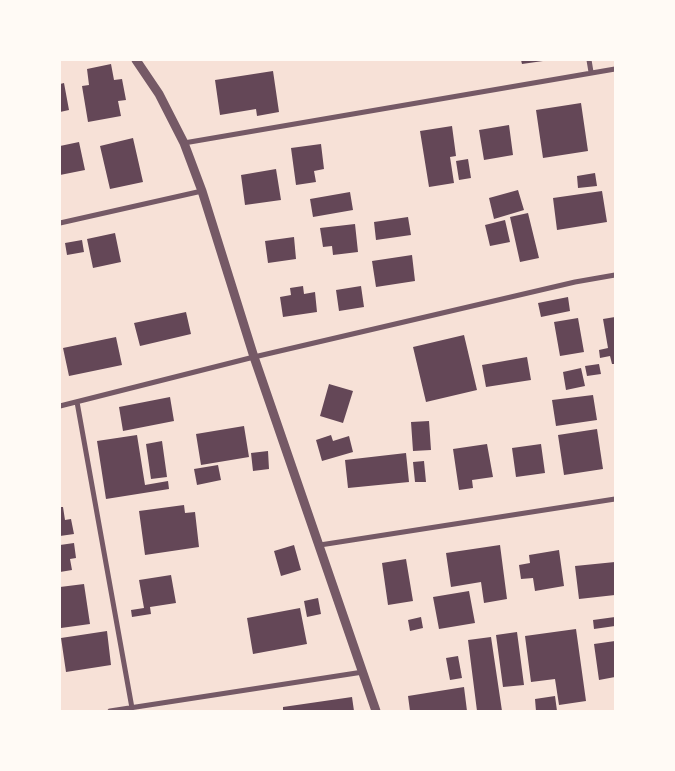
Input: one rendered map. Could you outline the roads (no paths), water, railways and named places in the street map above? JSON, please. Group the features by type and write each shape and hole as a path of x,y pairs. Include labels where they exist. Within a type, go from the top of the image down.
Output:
{"street":[{"path":"136,60 160,94 184,144 202,191 254,357 376,711"},
{"path":"589,60 591,72"},
{"path":"184,144 615,68"},
{"path":"60,223 202,191"},
{"path":"60,406 254,357 575,282 615,275"},
{"path":"77,402 132,708"},
{"path":"320,545 615,500"},
{"path":"110,711 363,672"}]}
